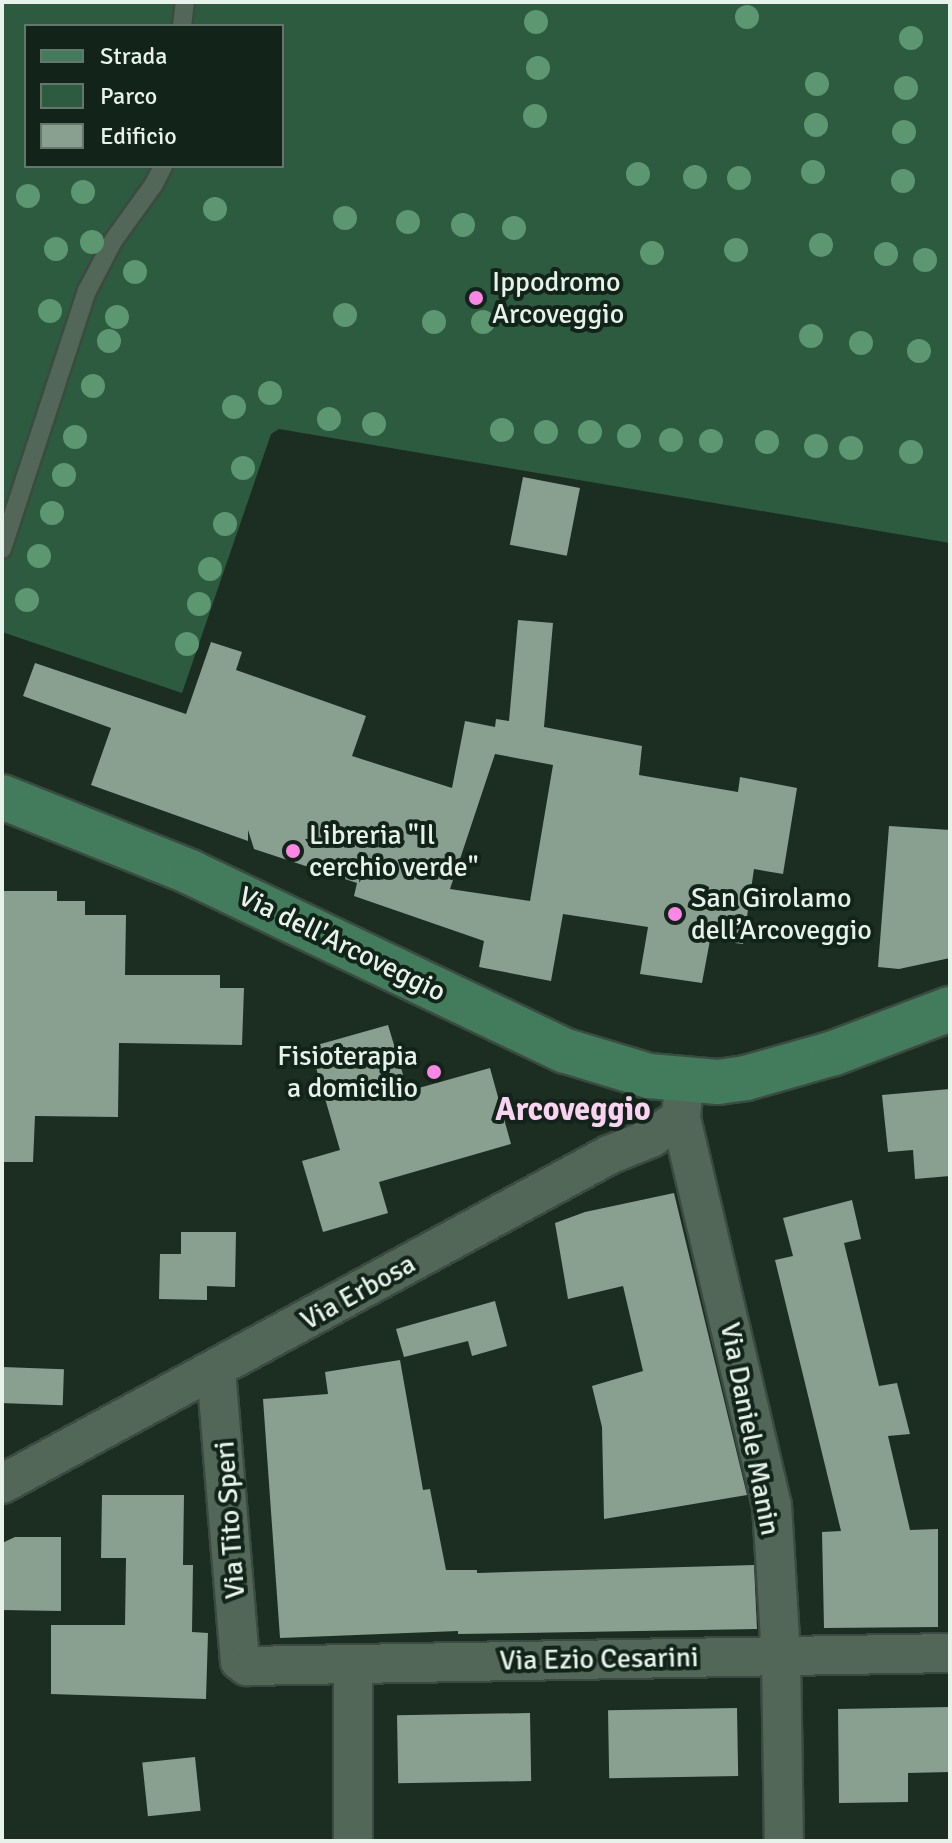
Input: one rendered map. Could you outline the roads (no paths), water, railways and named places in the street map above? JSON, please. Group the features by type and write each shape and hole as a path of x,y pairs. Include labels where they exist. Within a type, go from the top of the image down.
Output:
{"street":[{"name":"Via dell'Arcoveggio","path":"2,797 190,872 566,1051 649,1076 683,1099 834,1053 950,1009"},
{"name":"Via Erbosa","path":"2,1484 609,1155 651,1138 683,1099"},
{"name":"Via Daniele Manin","path":"683,1099 772,1505 781,1656 784,1841"},
{"name":"Via Tito Speri","path":"216,1370 240,1661 247,1666"},
{"name":"Via Ezio Cesarini","path":"247,1666 950,1653"},
{"path":"353,1664 353,1841"}],"lane":[{"path":"182,24 185,2"},
{"path":"2,549 87,291 113,241 162,168"}],"place":[{"name":"Ippodromo Arcoveggio","path":"476,298"},
{"name":"Libreria \"Il cerchio verde\"","path":"293,851"},
{"name":"San Girolamo dell’Arcoveggio","path":"675,914"},
{"name":"Fisioterapia a domicilio","path":"434,1072"}],"district":[{"name":"Arcoveggio","path":"573,1110"}]}
